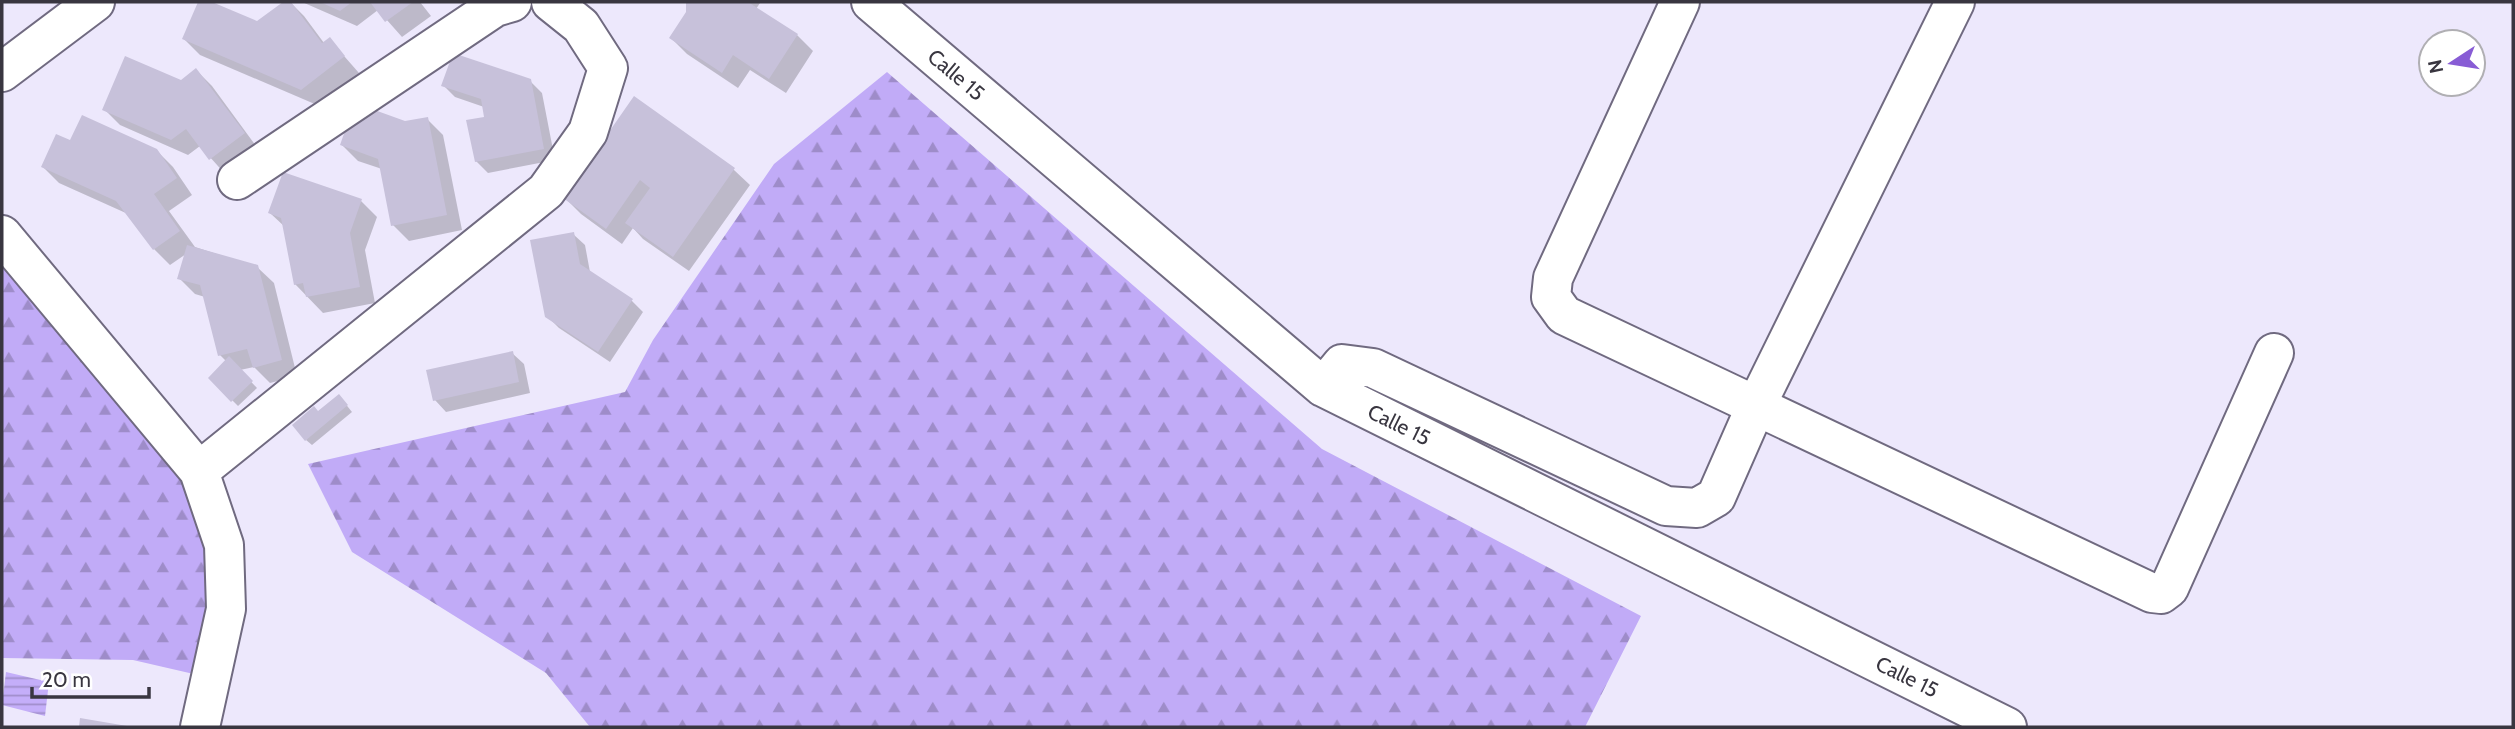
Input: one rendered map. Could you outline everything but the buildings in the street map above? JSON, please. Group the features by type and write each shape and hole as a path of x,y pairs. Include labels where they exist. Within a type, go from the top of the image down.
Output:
{"street":[{"path":"2,72 94,2"},
{"path":"237,180 495,7 512,2"},
{"path":"199,471 546,191 588,132 608,68 581,26 551,2"},
{"name":"Calle 15","path":"871,2 1323,387 2007,727"},
{"path":"1680,2 1553,278 1551,297 1564,315 2152,593 2161,594 2169,588 2274,353"},
{"path":"1323,387 1342,364 1373,368 1666,506 1697,508 1716,497 1756,406 1955,2"},
{"path":"2,235 199,471 224,545 226,609 200,727"}],"green space":[{"path":"887,72 1322,449 1641,616 1585,727 590,727 546,673 352,552 308,464 625,392 653,340 774,164"},
{"path":"2,235 199,471 224,545 211,678 133,660 2,658"}],"shaded area":[{"path":"6,672 49,682 45,716 2,705"}]}
